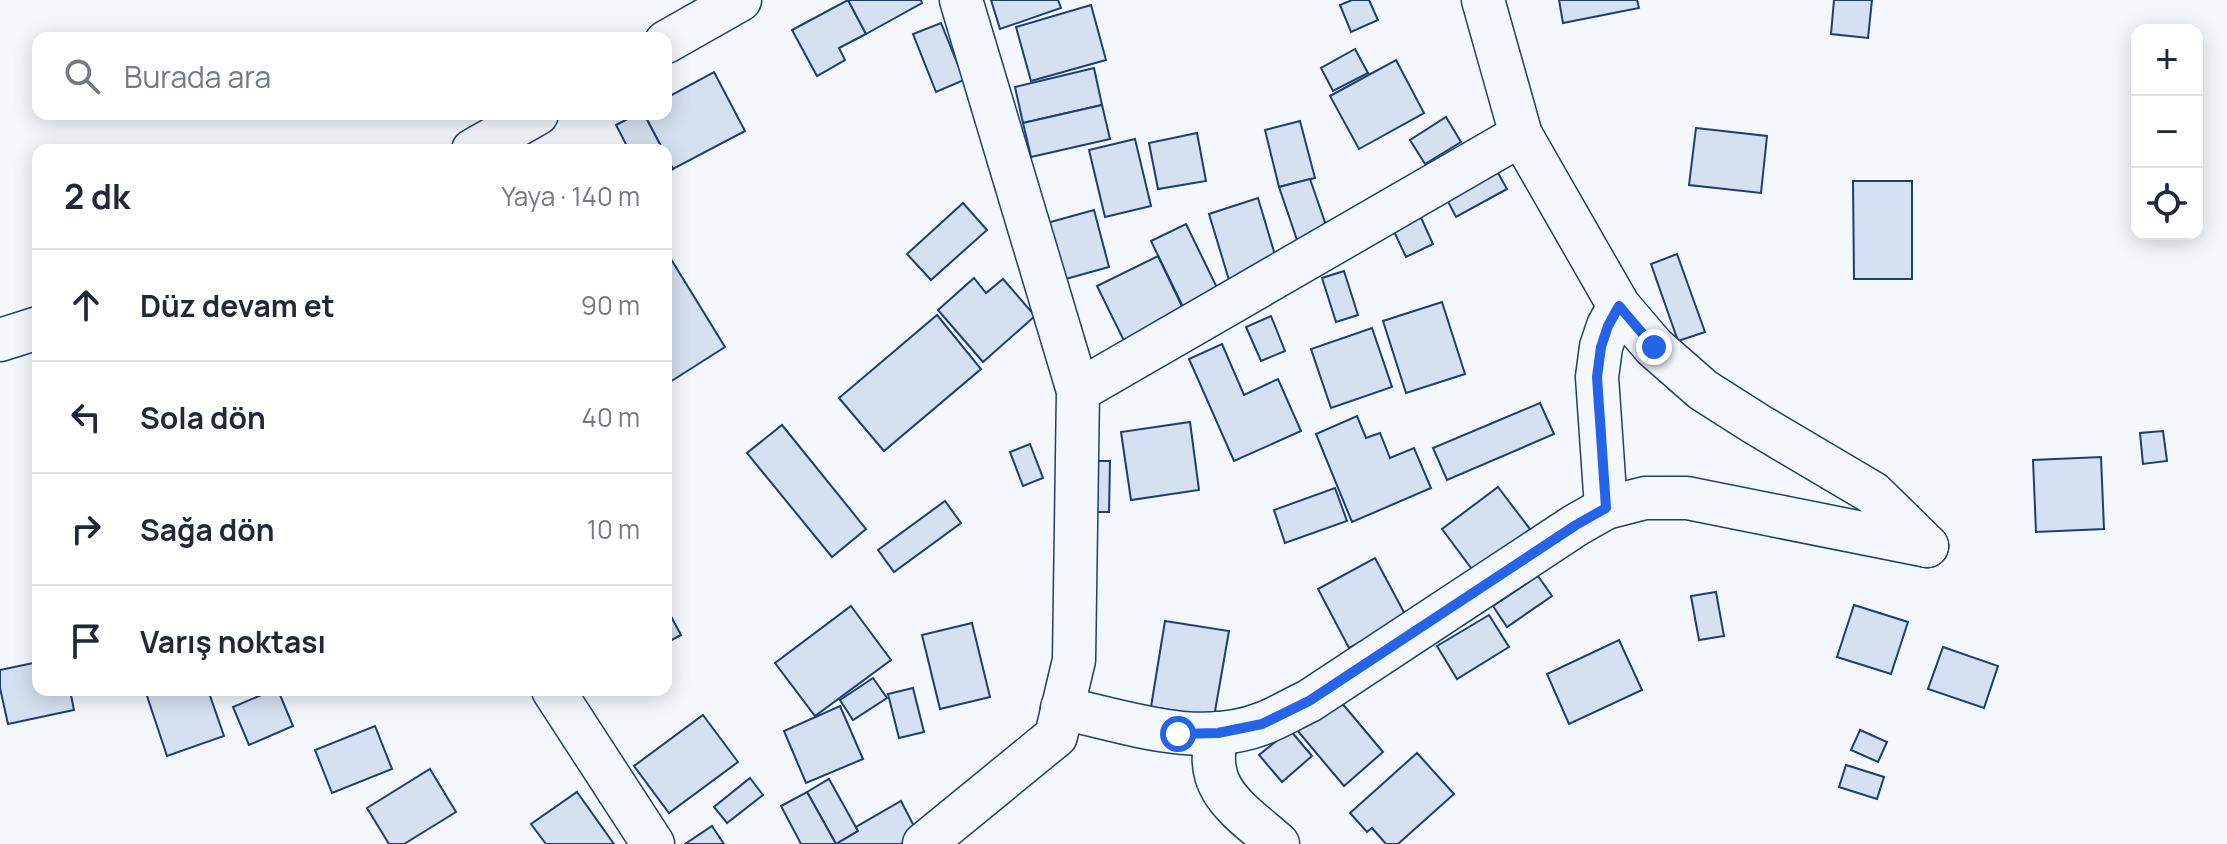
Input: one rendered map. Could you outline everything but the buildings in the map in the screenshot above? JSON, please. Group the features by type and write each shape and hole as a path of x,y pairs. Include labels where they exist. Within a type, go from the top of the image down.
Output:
{"street":[{"path":"924,844 1056,736 1074,660 1078,391 961,0"},
{"path":"1062,708 1178,734 1218,733 1262,724 1309,701 1576,525 1606,508 1645,498 1687,498 1927,546 1873,493 1703,390 1654,347 1619,306 1521,135 1483,0"},
{"path":"672,38 723,4"},
{"path":"484,144 526,120"},
{"path":"1078,391 1521,135"},
{"path":"1606,508 1597,377 1601,347 1619,306"},
{"path":"0,340 32,330"},
{"path":"557,696 653,844"},
{"path":"1218,733 1213,763 1221,790 1278,844"}],"route":[{"path":"1178,734 1218,733 1262,724 1309,701 1606,508 1597,377 1601,347 1619,306 1654,347"}]}
